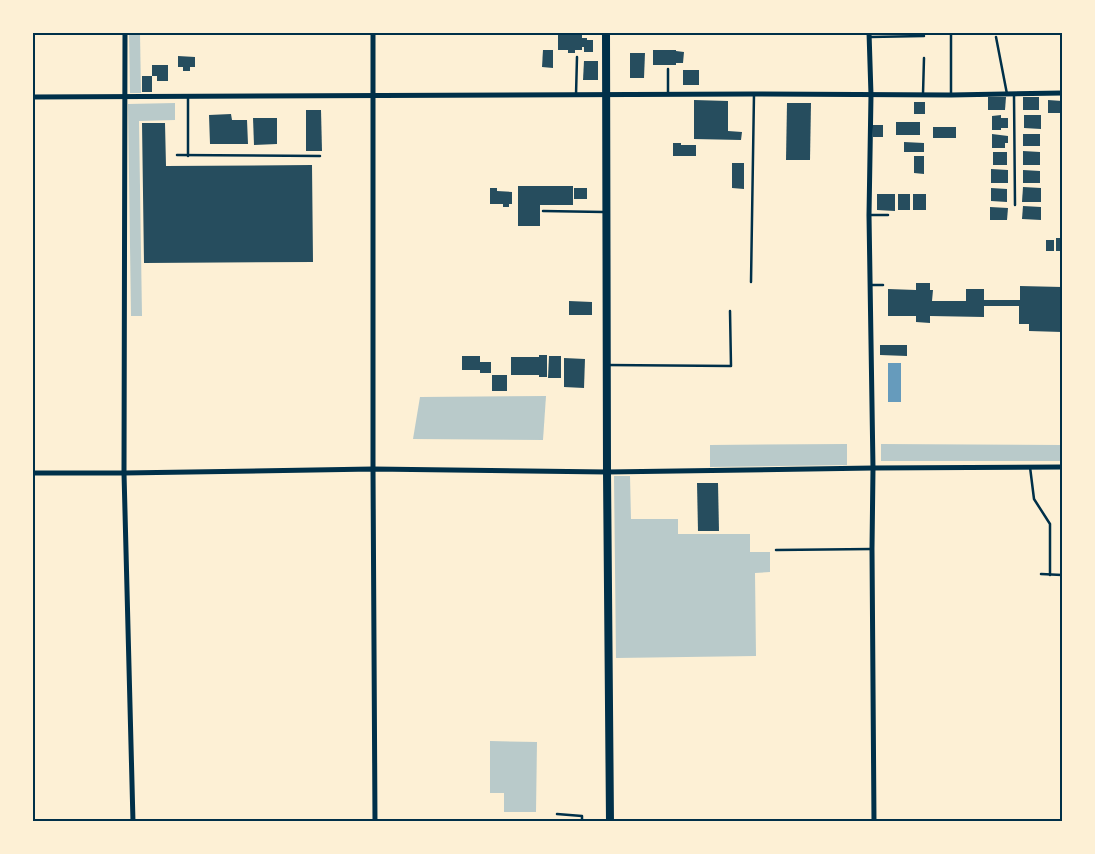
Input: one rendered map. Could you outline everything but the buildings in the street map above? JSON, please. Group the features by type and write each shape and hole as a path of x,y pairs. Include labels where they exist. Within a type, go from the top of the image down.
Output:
{"main road":[{"path":"606,32 610,822"}],"street":[{"path":"124,32 124,472 134,822"},
{"path":"373,32 375,822"},
{"path":"869,34 871,95 869,215 873,468 874,822"},
{"path":"32,97 607,94 951,96 1062,93"},
{"path":"32,473 373,468 607,472 1062,467"}],"lane":[{"path":"951,32 951,96"},
{"path":"869,34 924,36"},
{"path":"996,37 1007,95"},
{"path":"576,95 577,57"},
{"path":"924,58 924,95"},
{"path":"668,69 668,94"},
{"path":"751,282 754,94"},
{"path":"1014,94 1015,205"},
{"path":"188,96 188,156"},
{"path":"177,156 320,156"},
{"path":"543,211 607,212"},
{"path":"869,215 888,215"},
{"path":"870,285 884,285"},
{"path":"607,365 731,366 730,311"},
{"path":"1030,467 1034,498 1050,524 1050,575"},
{"path":"776,550 872,549"},
{"path":"1041,574 1062,575"},
{"path":"557,814 582,816 582,822"}],"shaded area":[{"path":"129,33 140,33 141,93 130,93"},
{"path":"175,103 175,120 139,121 142,316 131,316 128,104"},
{"path":"546,396 543,440 413,439 420,397"},
{"path":"847,444 847,465 710,467 710,445"},
{"path":"881,444 1062,445 1062,461 881,461"},
{"path":"614,476 630,476 631,519 678,519 678,534 750,534 750,552 770,552 770,572 755,573 756,656 616,658"},
{"path":"490,741 537,742 536,812 504,812 504,793 490,793"}],"water":[{"path":"888,363 901,363 901,402 888,402"}]}
